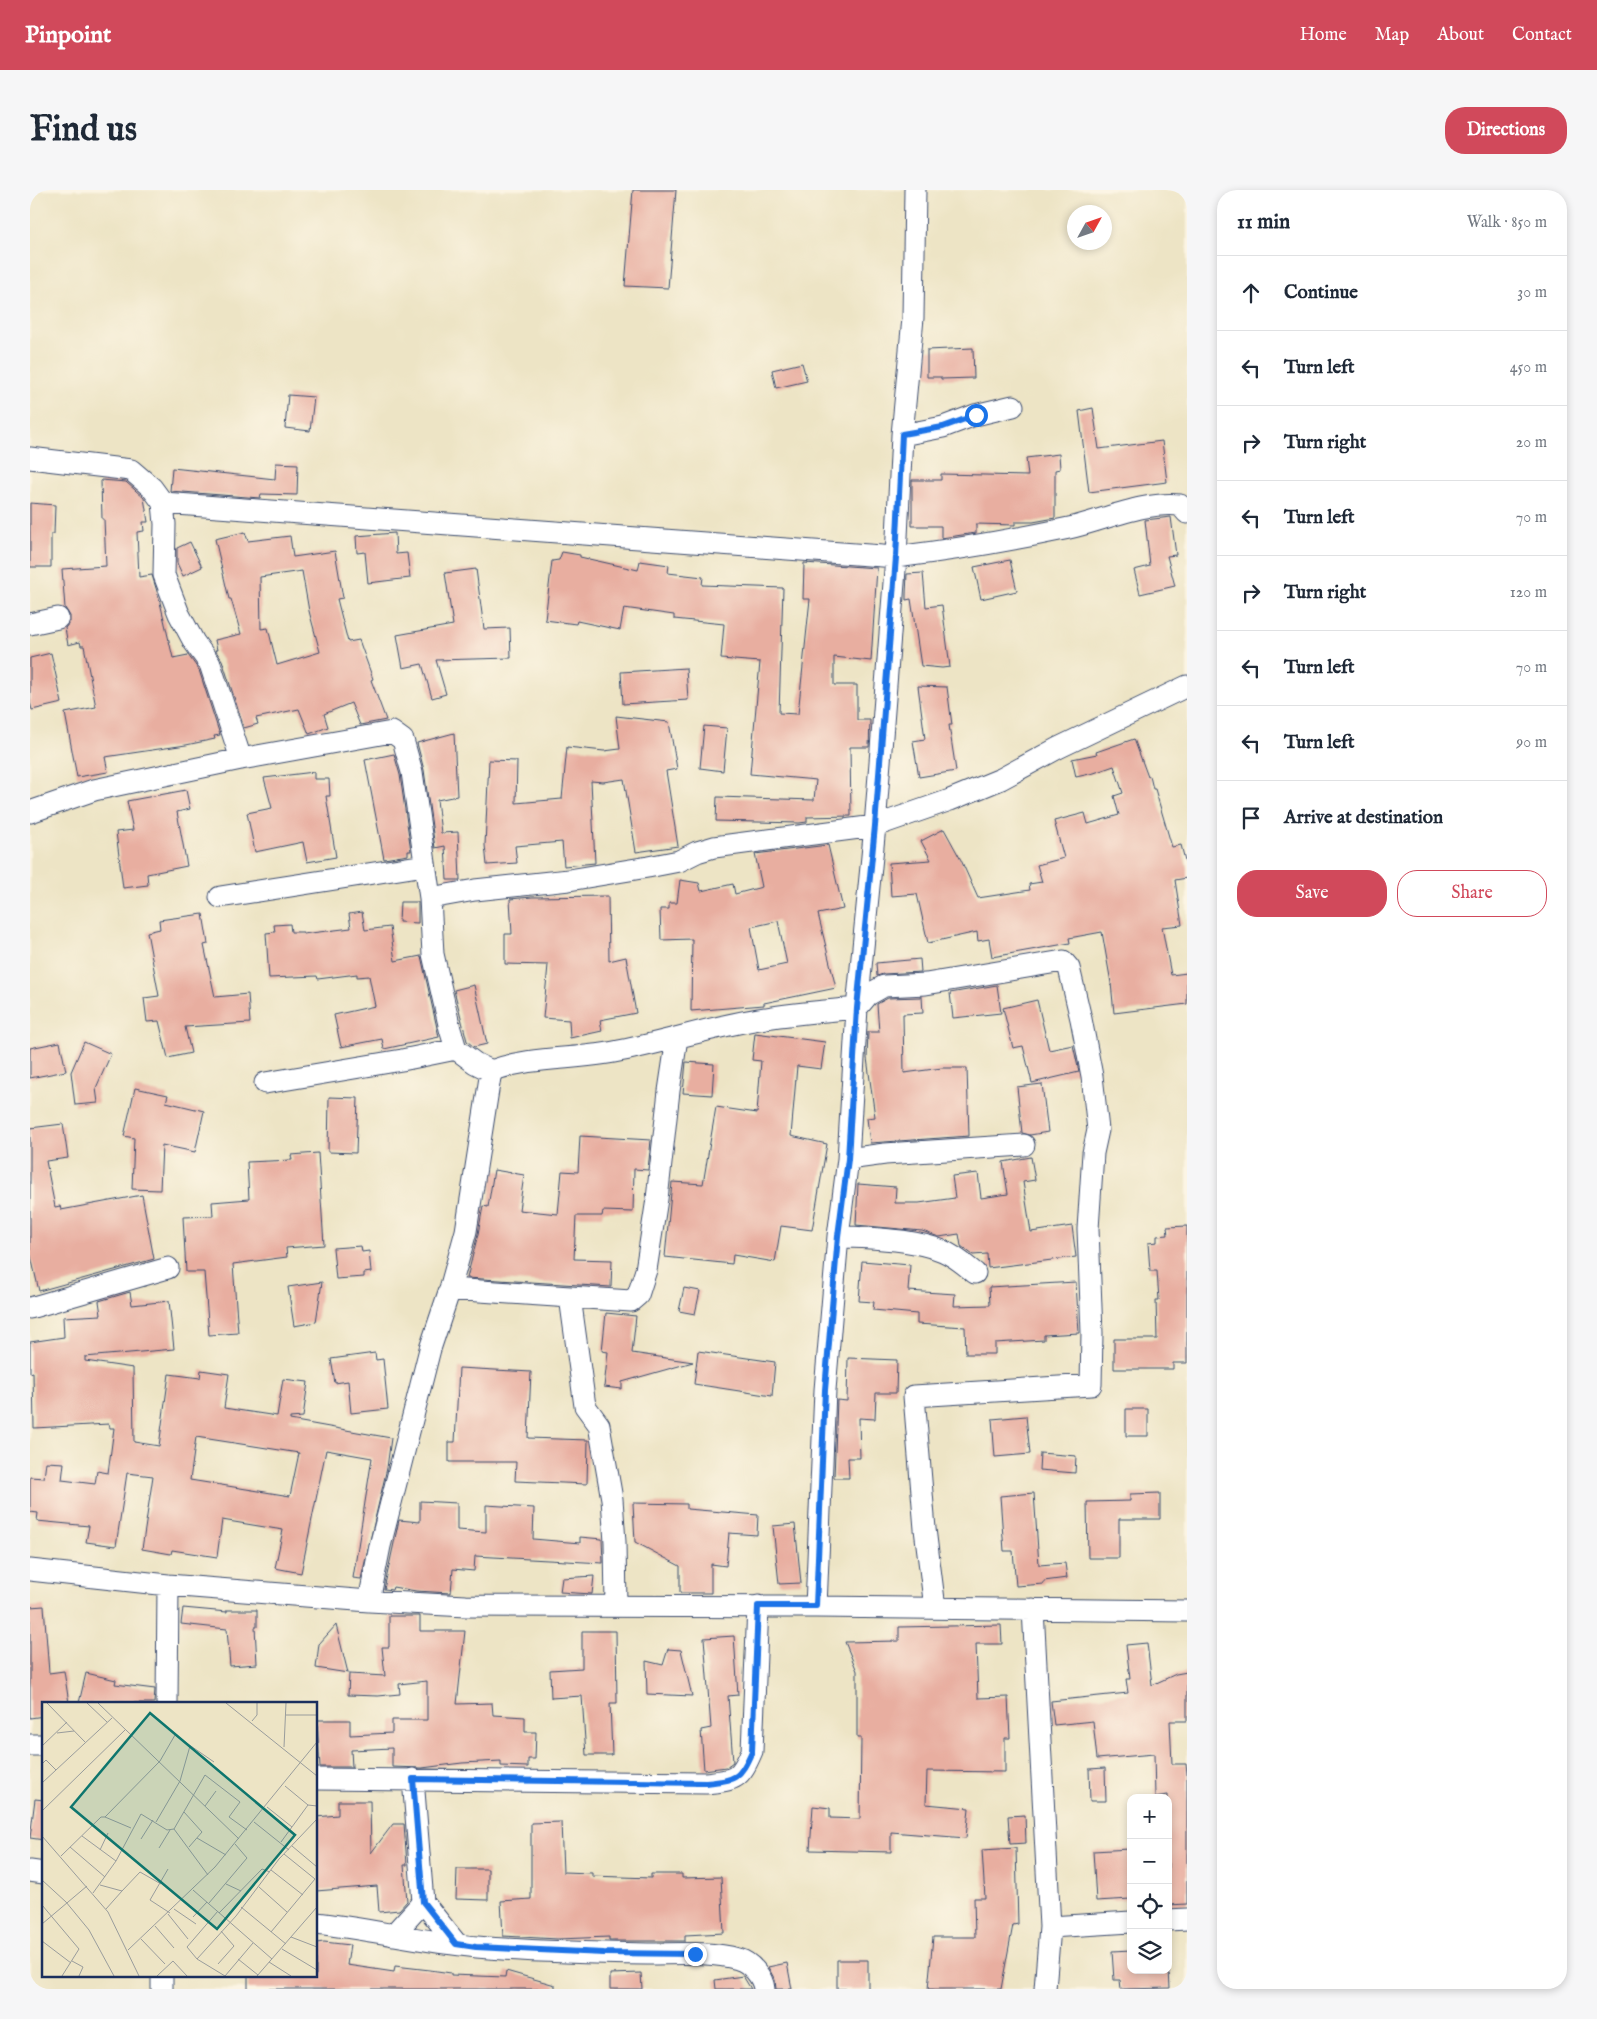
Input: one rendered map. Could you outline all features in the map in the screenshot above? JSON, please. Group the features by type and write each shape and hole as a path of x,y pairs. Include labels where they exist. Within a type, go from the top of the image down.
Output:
{"street":[{"path":"816,1606 825,1390 838,1236 848,1159 857,1008 875,826 896,557 902,434 913,318 915,190"},
{"path":"902,434 943,427 976,415 1013,406"},
{"path":"30,458 131,470 152,488 163,503 165,524 164,575 179,614 194,642 210,664 241,759"},
{"path":"163,503 896,557 948,550 1070,528 1163,503 1180,505 1187,513"},
{"path":"30,624 58,618"},
{"path":"430,898 475,890 570,880 679,861 697,852 714,848 875,826 950,800 1001,779 1076,739 1187,686"},
{"path":"30,812 94,790 241,759 392,732 403,740 412,772 430,898 433,954 450,1029 456,1049 475,1063 491,1071 508,1065 530,1061 613,1053 710,1029 766,1018 857,1008 868,996 884,986 926,984 1063,961 1069,968 1081,1019 1096,1105 1098,1130 1093,1153 1088,1230 1092,1386 914,1396 925,1529 935,1608"},
{"path":"220,898 425,865"},
{"path":"450,1288 631,1301 638,1296 641,1289 657,1199 677,1038"},
{"path":"265,1083 456,1049"},
{"path":"369,1601 380,1546 430,1349 466,1231 491,1071"},
{"path":"848,1159 894,1153 1024,1145"},
{"path":"838,1236 917,1243 944,1251 975,1273"},
{"path":"30,1308 168,1268"},
{"path":"570,1296 585,1406 599,1425 612,1499 616,1606"},
{"path":"30,1570 168,1585 369,1601 466,1606 816,1606 1187,1611"},
{"path":"167,1702 168,1585"},
{"path":"318,1779 706,1783 729,1781 743,1772 752,1751 758,1606"},
{"path":"1033,1609 1050,1927 1045,1989"},
{"path":"413,1779 423,1902 456,1944"},
{"path":"393,1935 423,1902"},
{"path":"1172,1920 1187,1919"},
{"path":"1050,1927 1127,1922"},
{"path":"318,1923 347,1926 476,1947 604,1953 717,1955 739,1959 749,1964 763,1982 764,1989"},
{"path":"162,1976 162,1989"}],"building":[{"path":"633,190 676,190 668,288 625,286"},
{"path":"973,348 974,378 941,379 941,377 927,377 927,350"},
{"path":"802,363 807,381 776,388 772,370"},
{"path":"288,395 314,397 310,431 285,428"},
{"path":"1093,408 1099,449 1162,441 1167,482 1089,492 1079,411"},
{"path":"1059,454 1060,469 1055,470 1055,518 1033,522 1015,522 1015,525 976,524 976,533 941,538 941,526 912,526 912,480 941,480 941,474 1028,476 1026,458"},
{"path":"276,463 298,464 297,495 261,494 260,498 170,491 172,468 275,479"},
{"path":"101,480 126,482 144,498 148,522 143,522 144,531 137,532 139,577 152,575 173,658 188,655 199,670 220,735 214,736 215,739 186,745 105,757 108,772 77,777 65,713 96,707 84,646 81,646 80,642 68,645 65,628 70,622 70,616 65,608 62,569 106,566"},
{"path":"30,503 55,505 54,534 51,534 51,567 30,567"},
{"path":"1171,517 1176,555 1167,556 1175,586 1140,594 1134,570 1150,566 1145,520"},
{"path":"245,532 248,541 290,536 293,557 335,551 343,598 337,599 348,642 359,640 386,720 360,725 351,703 324,714 328,727 309,734 299,709 256,718 258,724 244,728 222,660 215,650 217,650 215,640 241,634 231,599 229,599 215,539","holes":["302,571 309,611 320,652 277,665 268,628 261,629 260,577"]},
{"path":"395,533 396,554 407,553 410,578 368,583 365,552 357,553 356,536"},
{"path":"190,542 202,567 183,576 177,563 177,548"},
{"path":"562,552 638,570 640,561 669,565 668,573 703,577 702,585 783,588 779,713 798,714 810,599 803,599 804,563 877,568 871,661 834,657 834,685 857,685 857,720 870,720 869,747 850,747 851,816 807,817 807,822 799,823 716,821 717,797 814,800 816,780 750,774 760,662 721,659 724,624 674,619 674,615 624,608 620,630 577,621 576,624 545,620 552,561 559,560"},
{"path":"1010,560 1017,591 981,599 974,567"},
{"path":"476,569 484,629 510,628 511,658 436,660 446,694 432,698 422,664 403,668 397,635 453,625 445,573"},
{"path":"923,573 926,607 942,605 950,667 921,666 911,599 906,600 906,595 907,574"},
{"path":"51,653 62,703 32,710 30,702 30,658"},
{"path":"686,668 688,700 623,704 621,672"},
{"path":"918,686 947,687 952,725 949,725 956,771 919,777 913,741 925,739"},
{"path":"616,716 669,722 677,769 666,771 678,846 636,852 624,779 603,782 591,781 595,863 564,866 562,842 515,846 517,863 487,865 485,845 489,760 517,761 516,803 562,799 567,747 604,751 620,749"},
{"path":"704,726 727,728 723,771 700,768"},
{"path":"454,733 457,796 437,800 441,833 458,832 460,880 447,880 445,846 435,848 424,770 417,743"},
{"path":"1134,739 1148,777 1150,776 1153,789 1155,789 1172,847 1181,845 1187,868 1187,878 1175,880 1182,925 1162,927 1171,975 1187,973 1187,1004 1114,1013 1102,932 1069,938 1070,943 992,957 989,939 978,941 977,932 928,943 917,894 891,896 889,863 931,860 921,841 944,829 961,860 978,898 1030,890 1029,884 1042,882 1037,865 1064,858 1054,821 1085,813 1088,824 1119,815 1114,796 1123,793 1114,766 1076,777 1072,759 1097,754 1096,752"},
{"path":"394,754 400,775 411,851 408,851 408,855 384,859 365,760"},
{"path":"314,772 314,779 329,779 330,796 326,796 336,857 307,862 303,842 255,852 247,813 272,808 264,778"},
{"path":"186,790 190,809 177,812 187,866 147,874 148,885 123,888 116,832 133,830 127,801"},
{"path":"828,845 843,909 818,914 836,988 764,1003 764,1005 691,1011 692,939 661,940 660,909 669,909 669,903 677,903 680,880 699,883 701,891 733,884 735,894 762,887 755,854","holes":["778,921 787,964 759,970 751,927"]},
{"path":"608,896 609,961 626,957 636,1013 600,1020 602,1031 570,1038 569,1020 543,1018 548,965 505,964 505,934 512,934 510,899"},
{"path":"400,902 418,902 418,923 399,922"},
{"path":"362,912 365,930 390,927 395,961 421,956 439,1037 384,1049 382,1039 341,1047 334,1015 375,1006 369,976 357,977 357,974 318,979 317,976 269,978 266,933 275,932 274,925 290,924 291,932 303,932 303,934 351,928 349,914"},
{"path":"203,914 208,944 204,945 215,997 248,994 250,1023 185,1027 191,1053 168,1058 159,1021 147,1022 144,998 159,996 147,932 160,929 159,920"},
{"path":"920,959 921,972 877,976 876,963"},
{"path":"474,985 487,1044 474,1047 467,1041 454,990"},
{"path":"997,985 1001,1013 953,1018 950,993"},
{"path":"922,997 923,1013 903,1014 904,1073 942,1068 967,1068 969,1136 870,1143 867,1118 875,1117 867,1058 868,1032 879,1032 877,1004 888,998"},
{"path":"1037,1000 1049,1050 1073,1045 1079,1072 1032,1083 1023,1046 1013,1048 1003,1008"},
{"path":"755,1033 825,1042 821,1069 797,1066 791,1136 827,1144 812,1230 781,1226 775,1262 733,1255 732,1264 665,1257 672,1182 703,1184 716,1107 757,1113 761,1061 752,1060"},
{"path":"60,1042 66,1071 30,1078 30,1048"},
{"path":"84,1042 111,1054 96,1088 98,1103 75,1105 71,1072"},
{"path":"686,1062 714,1064 712,1095 683,1093"},
{"path":"1042,1084 1048,1132 1030,1135 1022,1133 1017,1087"},
{"path":"135,1088 168,1095 166,1102 204,1111 195,1152 162,1145 160,1190 132,1189 134,1138 124,1136"},
{"path":"329,1097 358,1098 356,1153 328,1152"},
{"path":"63,1124 68,1158 46,1161 55,1207 60,1206 61,1210 142,1195 154,1259 39,1291 30,1252 30,1128"},
{"path":"580,1136 651,1140 648,1170 634,1169 633,1212 603,1211 602,1216 576,1216 574,1259 612,1260 611,1287 467,1278 483,1206 488,1207 494,1170 524,1175 519,1210 558,1214 562,1171 578,1172"},
{"path":"318,1153 324,1245 286,1248 287,1257 233,1264 238,1333 209,1335 204,1272 186,1272 183,1217 213,1216 212,1202 249,1199 247,1162 292,1160 291,1155"},
{"path":"1031,1157 1035,1180 1023,1182 1031,1232 1072,1226 1076,1257 988,1268 987,1254 973,1255 961,1246 959,1234 939,1237 922,1231 856,1225 858,1184 896,1187 895,1203 919,1203 955,1198 952,1176 978,1173 981,1198 1008,1194 1003,1162"},
{"path":"1187,1226 1187,1363 1173,1363 1173,1369 1114,1369 1114,1339 1157,1339 1156,1300 1159,1300 1157,1271 1150,1271 1148,1243 1157,1242 1157,1236 1168,1235 1167,1227"},
{"path":"361,1246 362,1252 369,1251 371,1272 364,1273 364,1277 336,1279 333,1248"},
{"path":"862,1261 910,1265 908,1291 955,1294 954,1306 990,1305 989,1287 1076,1282 1079,1333 1044,1335 1044,1340 995,1343 995,1354 966,1354 965,1327 917,1324 917,1314 873,1310 874,1302 859,1301"},
{"path":"322,1282 316,1322 294,1326 288,1287"},
{"path":"684,1288 700,1291 695,1314 679,1311"},
{"path":"130,1292 132,1305 169,1301 174,1349 85,1357 85,1361 133,1368 134,1442 159,1446 169,1374 200,1378 201,1370 229,1374 224,1408 277,1416 283,1379 308,1382 303,1417 290,1418 290,1420 391,1438 387,1468 361,1579 353,1578 372,1458 326,1450 301,1573 275,1568 283,1530 222,1520 217,1557 172,1550 171,1554 142,1549 153,1476 127,1473 116,1546 86,1542 89,1526 37,1521 38,1513 30,1512 30,1477 44,1478 46,1462 64,1463 62,1480 95,1484 97,1471 108,1473 114,1428 110,1428 109,1424 34,1428 33,1372 30,1373 30,1342 64,1337 63,1317 101,1315 99,1301","holes":["196,1437 299,1453 290,1496 190,1480"]},
{"path":"606,1313 636,1316 632,1353 693,1362 622,1382 622,1389 604,1387 608,1352 602,1351"},
{"path":"698,1351 775,1362 772,1396 694,1384"},
{"path":"375,1353 376,1360 383,1359 388,1409 351,1413 348,1381 335,1383 331,1359"},
{"path":"848,1358 897,1360 896,1393 876,1393 875,1419 859,1418 860,1458 848,1458 849,1478 834,1478 837,1400 847,1401"},
{"path":"459,1368 531,1372 528,1438 588,1440 587,1484 515,1481 516,1462 449,1462 449,1442 455,1442"},
{"path":"1126,1409 1148,1409 1148,1436 1126,1436"},
{"path":"1026,1416 1030,1454 995,1457 992,1419"},
{"path":"1040,1453 1076,1456 1075,1473 1039,1470"},
{"path":"1034,1493 1039,1565 1065,1563 1067,1578 1044,1581 1044,1584 1016,1586 1013,1551 1004,1551 1000,1496"},
{"path":"1160,1493 1160,1519 1119,1519 1119,1558 1088,1558 1087,1502 1130,1501 1130,1494"},
{"path":"420,1501 457,1503 457,1530 486,1532 486,1505 534,1508 533,1539 580,1543 580,1537 602,1539 603,1563 475,1556 474,1571 453,1569 451,1593 416,1591 393,1587 392,1590 384,1589 399,1520 420,1522"},
{"path":"633,1503 687,1504 687,1509 758,1515 757,1535 729,1533 726,1566 711,1564 711,1593 680,1593 680,1566 635,1542"},
{"path":"795,1524 801,1583 779,1584 773,1526"},
{"path":"594,1576 592,1594 560,1592 562,1578"},
{"path":"44,1606 49,1673 64,1671 69,1702 42,1702 42,1716 30,1718 30,1607"},
{"path":"183,1608 227,1612 227,1610 257,1610 257,1627 255,1627 257,1664 230,1666 227,1629 181,1624"},
{"path":"389,1616 420,1616 420,1631 465,1631 457,1704 492,1703 493,1715 525,1717 525,1732 536,1732 535,1759 528,1759 528,1767 501,1766 501,1761 422,1768 392,1767 392,1748 351,1750 352,1767 320,1767 318,1720 350,1720 350,1735 392,1733 392,1720 427,1720 427,1681 399,1684 400,1694 378,1696 348,1695 349,1674 385,1676 382,1647 389,1647"},
{"path":"336,1625 348,1673 316,1668 319,1644"},
{"path":"1001,1625 1002,1644 976,1644 978,1698 1008,1697 1010,1738 1005,1738 1005,1772 927,1771 926,1804 969,1808 966,1838 891,1832 891,1852 810,1850 813,1806 830,1808 830,1818 860,1819 861,1738 857,1738 857,1671 845,1642 899,1641 899,1627"},
{"path":"582,1631 616,1631 617,1703 610,1703 612,1755 586,1755 582,1696 551,1698 550,1670 582,1668"},
{"path":"734,1636 738,1695 728,1696 733,1762 726,1767 704,1770 701,1730 711,1728 704,1638"},
{"path":"1147,1643 1152,1685 1176,1674 1187,1672 1187,1721 1170,1721 1172,1764 1186,1764 1187,1774 1187,1904 1172,1905 1172,1794 1155,1794 1154,1754 1097,1759 1093,1721 1054,1725 1051,1701 1128,1693 1126,1679 1130,1679 1126,1645"},
{"path":"668,1649 681,1650 692,1696 647,1694 646,1661 663,1665"},
{"path":"86,1673 116,1680 115,1684 155,1689 154,1702 79,1702"},
{"path":"1105,1768 1106,1801 1090,1801 1089,1769"},
{"path":"35,1799 42,1800 42,1840 30,1838"},
{"path":"338,1801 370,1801 371,1853 393,1824 404,1824 407,1865 404,1865 407,1901 399,1910 379,1912 377,1886 318,1891 318,1817 338,1815"},
{"path":"1025,1815 1026,1843 1010,1844 1008,1816"},
{"path":"561,1822 563,1872 592,1873 592,1876 651,1878 651,1874 682,1874 682,1878 721,1877 724,1933 685,1935 685,1941 609,1941 609,1937 558,1939 503,1936 501,1901 531,1899 531,1823"},
{"path":"1016,1848 1018,1924 1013,1925 1001,1989 928,1989 933,1937 975,1937 974,1898 985,1898 982,1850"},
{"path":"1127,1849 1127,1899 1096,1901 1093,1851"},
{"path":"457,1869 488,1869 488,1900 456,1899"},
{"path":"318,1943 350,1945 347,1965 394,1972 395,1966 451,1973 451,1975 505,1977 506,1971 555,1985 555,1989 248,1989 248,1976 318,1976"},
{"path":"1127,1950 1127,1974 1169,1974 1170,1988 1121,1989 1120,1980 1114,1980 1112,1951"},
{"path":"837,1960 868,1960 868,1989 837,1989"},
{"path":"787,1963 792,1989 776,1989 775,1980 768,1967"},
{"path":"641,1973 642,1989 610,1989 610,1974"},
{"path":"743,1976 751,1989 716,1989 715,1980"}],"route":[{"path":"695,1954 604,1953 476,1947 456,1944 423,1902 413,1779 706,1783 729,1781 743,1772 752,1751 758,1606 816,1606 825,1390 838,1236 848,1159 857,1008 875,826 896,557 902,434 943,427 976,415"}]}
